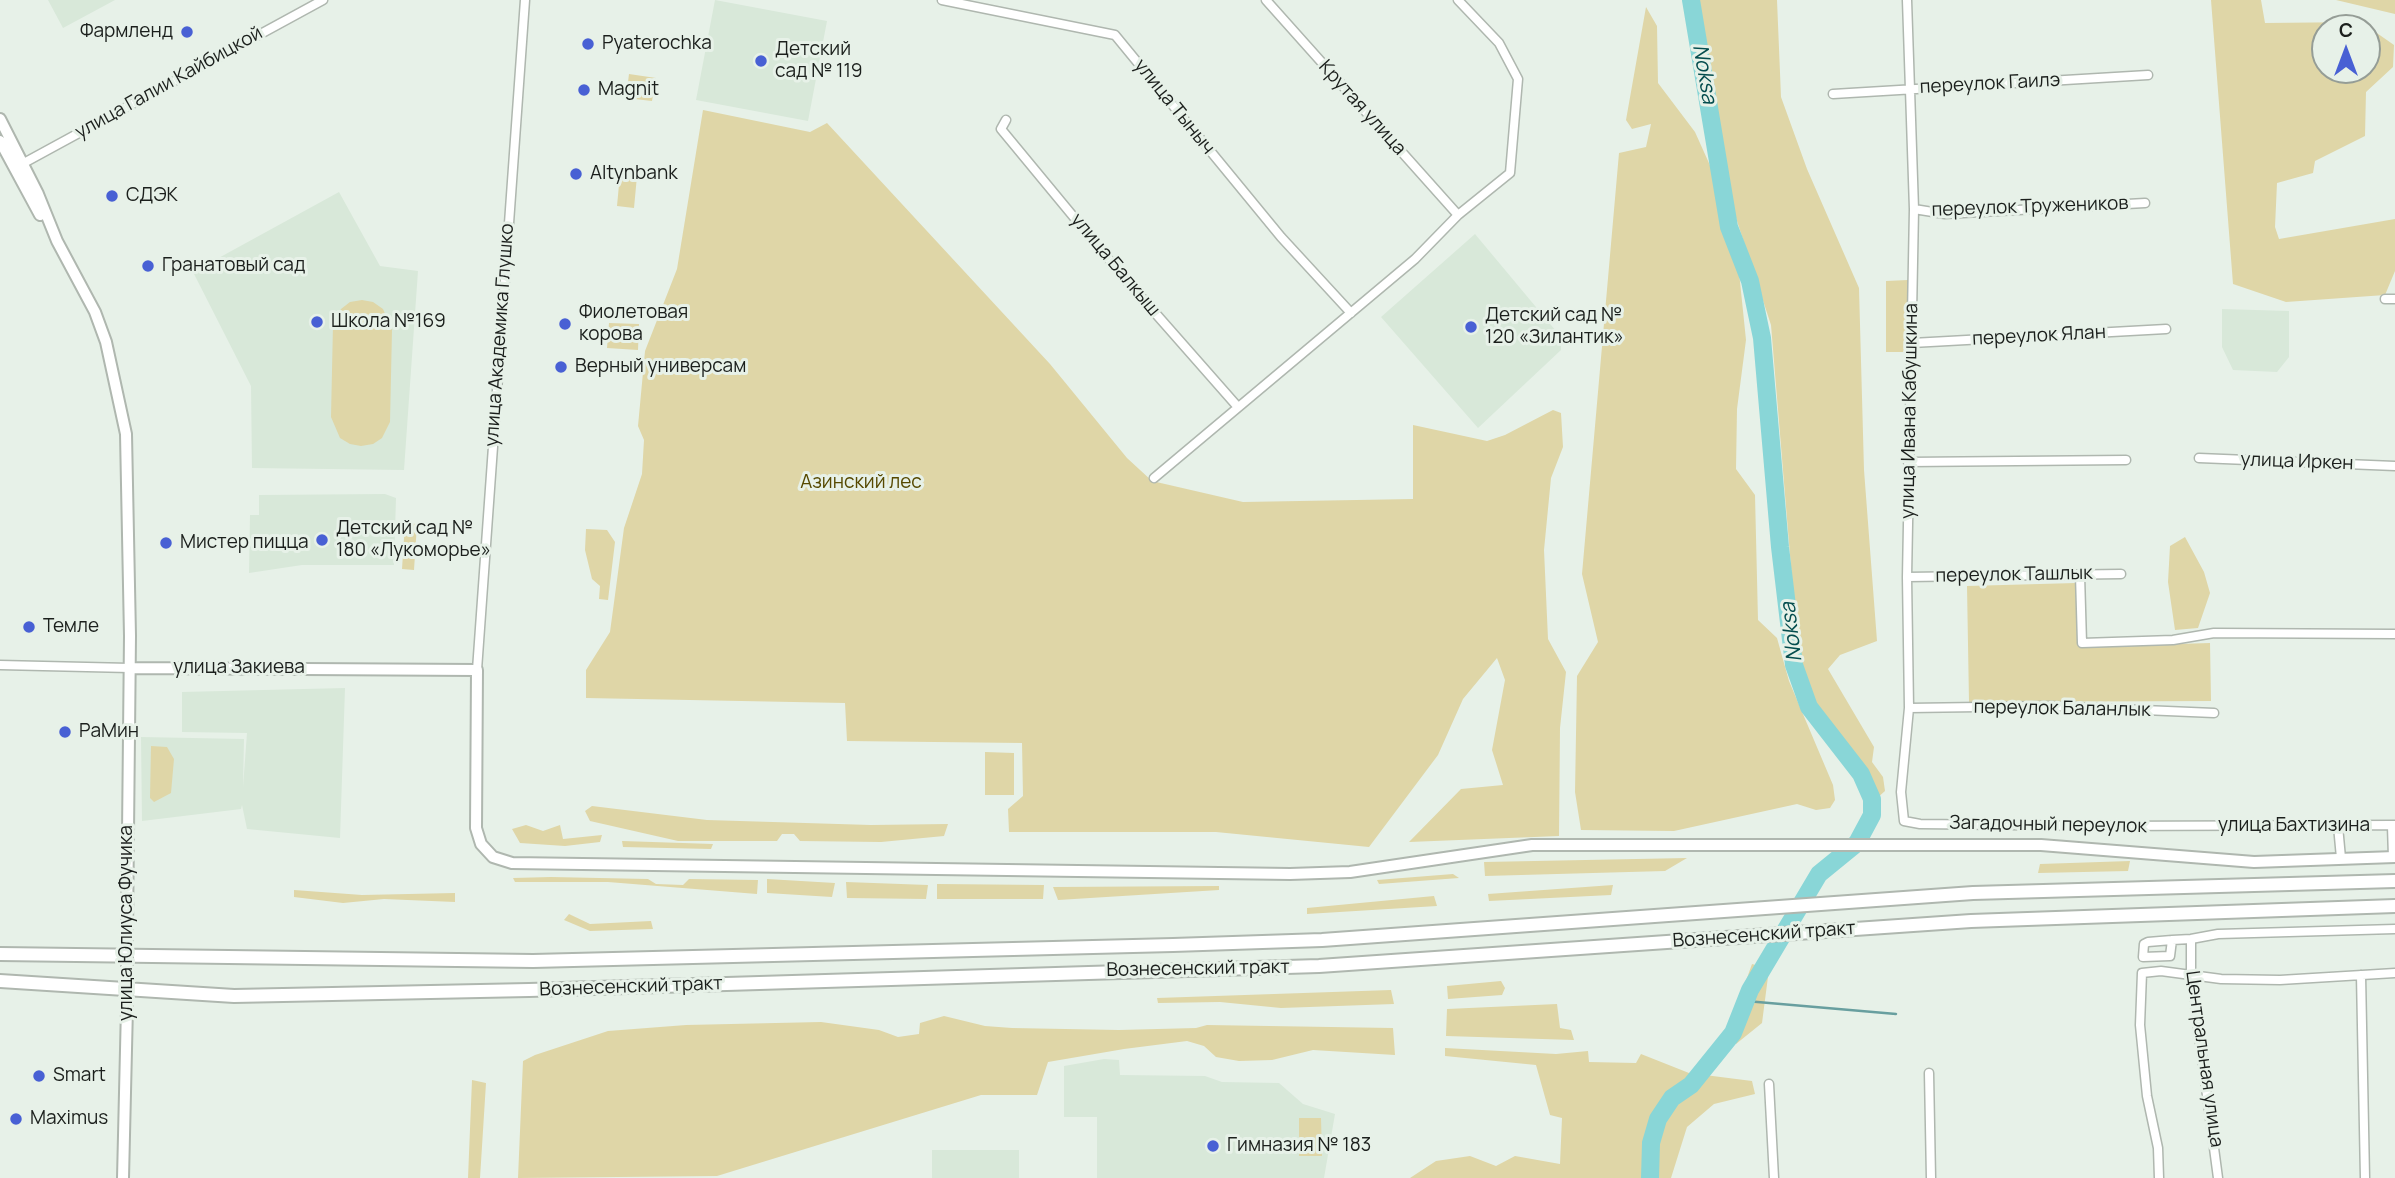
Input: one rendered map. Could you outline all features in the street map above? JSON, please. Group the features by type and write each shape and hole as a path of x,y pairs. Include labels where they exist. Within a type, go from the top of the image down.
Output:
{"main road":[{"name":"Вознесенский тракт","path":"0,954 533,961 868,954 1322,940 1973,892 2395,881"},
{"name":"Вознесенский тракт","path":"0,982 234,996 530,990 1320,966 2061,917 2395,906"}],"street":[{"name":"улица Галии Кайбицкой","path":"19,166 323,0"},
{"name":"улица Академика Глушко","path":"477,670 525,0"},
{"name":"улица Тыныч","path":"942,0 1115,35 1281,237 1351,313"},
{"name":"Крутая улица","path":"1266,0 1458,215"},
{"path":"1154,478 1415,259 1458,215 1510,173 1518,79 1499,43 1458,0"},
{"name":"улица Ивана Кабушкина","path":"1904,821 1900,792 1909,708 1908,462 1914,209 1908,0"},
{"name":"переулок Гаилэ","path":"1833,94 2148,75"},
{"path":"0,119 19,166"},
{"name":"улица Балкыш","path":"1006,120 1001,129 1120,273 1237,406"},
{"path":"0,141 19,166"},
{"name":"улица Юлиуса Фучика","path":"19,166 84,290 106,342 126,434 130,668 123,1178"},
{"name":"переулок Тружеников","path":"1914,209 1945,214 2146,203"},
{"path":"2385,299 2395,299"},
{"name":"переулок Ялан","path":"1912,343 2166,329"},
{"name":"улица Иркен","path":"2199,458 2395,466"},
{"path":"1908,462 2126,460"},
{"name":"переулок Ташлык","path":"1907,577 2122,574"},
{"path":"2080,575 2082,643 2173,640 2214,633 2395,634"},
{"name":"улица Закиева","path":"0,665 477,670"},
{"path":"477,670 476,828 481,844 493,857 512,863 1290,874 1363,871 1532,845 2041,845 2254,862 2394,857 2394,825"},
{"name":"переулок Баланлык","path":"1909,708 2050,706 2214,713"},
{"name":"Загадочный переулок","path":"1904,821 1920,824 2192,826"},
{"name":"улица Бахтизина","path":"2192,826 2394,825"},
{"path":"2338,826 2341,858"},
{"path":"2172,940 2218,934 2395,929"},
{"name":"Центральная улица","path":"2191,939 2191,975 2218,1178"},
{"path":"2159,1178 2158,1148 2147,1096 2140,1025 2142,973 2161,971 2280,980 2395,972"},
{"path":"2361,975 2365,1178"},
{"path":"1929,1073 1931,1178"},
{"path":"1769,1084 1774,1178"}],"shaded area":[{"path":"48,0 115,0 63,28"},
{"name":"Детский сад № 119","path":"715,0 827,21 808,121 696,100"},
{"name":"Школа №169","path":"339,192 380,266 418,271 404,470 252,468 251,386 193,272"},
{"name":"Детский сад № 120 «Зилантик»","path":"1475,234 1561,337 1561,350 1478,428 1381,317"},
{"path":"2222,309 2289,311 2289,357 2277,372 2233,370 2222,347"},
{"name":"Детский сад № 180 «Лукоморье»","path":"385,494 396,498 394,565 302,565 249,573 250,515 259,515 259,495"},
{"path":"345,688 340,838 247,829 242,805 241,809 142,821 141,737 244,739 243,787 247,733 182,732 182,692"},
{"name":"Гимназия № 183","path":"1104,1059 1119,1060 1120,1075 1205,1076 1222,1082 1279,1083 1303,1104 1335,1114 1324,1178 1097,1178 1097,1117 1064,1117 1064,1066"},
{"path":"932,1150 1019,1150 1019,1178 932,1178"}],"green space":[{"path":"1685,0 1777,0 1781,97 1807,169 1859,288 1864,470 1877,641 1840,655 1828,669 1874,747 1872,762 1883,777 1885,791 1876,799 1868,776 1813,704 1799,664 1771,325 1703,117"},
{"path":"2211,0 2261,0 2265,23 2311,23 2311,84 2375,84 2366,92 2365,136 2315,161 2313,173 2277,183 2275,227 2279,239 2395,219 2395,271 2385,295 2286,302 2233,284"},
{"path":"2336,0 2395,0 2395,14"},
{"path":"1646,7 1657,26 1658,83 1695,132 1726,201 1736,243 1746,340 1737,409 1736,469 1755,495 1758,620 1777,638 1789,681 1833,785 1835,800 1830,808 1816,810 1797,804 1674,831 1581,830 1575,792 1577,676 1598,642 1582,574 1619,153 1646,147 1651,124 1632,129 1626,120"},
{"path":"2381,36 2394,45 2393,67 2381,78"},
{"path":"629,74 656,78 652,101 626,98"},
{"name":"Азинский лес","path":"703,110 810,132 827,123 1050,364 1127,458 1152,481 1243,502 1413,499 1413,425 1487,441 1505,435 1553,410 1561,413 1563,447 1551,478 1544,550 1548,639 1566,672 1560,728 1559,836 1409,842 1461,789 1503,785 1492,750 1505,680 1497,658 1463,699 1438,755 1369,847 1216,832 1009,832 1008,809 1023,796 1022,743 847,741 845,703 586,698 586,670 610,632 624,528 642,474 644,440 638,426 645,351 677,269"},
{"path":"620,174 637,176 634,208 617,206"},
{"path":"1908,280 1909,352 1886,352 1886,281"},
{"path":"350,302 373,302 383,309 392,330 390,422 382,438 373,444 361,446 340,438 331,417 333,324 341,309"},
{"path":"609,323 639,324 638,350 607,348"},
{"path":"405,523 417,524 414,570 402,569"},
{"path":"586,529 607,530 615,542 608,600 599,599 600,586 592,579 585,550"},
{"path":"2185,537 2204,572 2210,593 2198,628 2175,630 2168,582 2170,546"},
{"path":"2076,583 2078,647 2210,643 2211,701 1969,702 1967,586"},
{"path":"151,746 167,747 174,759 171,793 154,802 150,798"},
{"path":"985,752 1014,753 1014,795 985,795"},
{"path":"592,806 707,820 871,825 948,824 944,836 881,842 800,841 794,834 782,834 777,841 678,841 590,821 585,811"},
{"path":"526,825 543,831 560,825 563,839 602,835 600,842 565,846 520,843 512,829"},
{"path":"622,841 713,844 711,849 623,847"},
{"path":"1687,858 1665,871 1485,876 1484,862"},
{"path":"2130,861 2128,871 2038,873 2040,864"},
{"path":"1453,874 1459,878 1379,884 1377,880"},
{"path":"513,878 648,879 656,884 683,885 689,879 758,880 757,894 608,882 515,882"},
{"path":"767,879 835,883 832,897 767,893"},
{"path":"846,882 928,885 926,899 847,898"},
{"path":"937,884 1044,885 1043,899 937,899"},
{"path":"1613,885 1611,895 1489,901 1488,894"},
{"path":"1219,886 1219,890 1058,900 1053,887"},
{"path":"294,890 362,895 455,893 455,902 384,899 343,903 294,897"},
{"path":"1434,896 1437,906 1307,914 1307,908"},
{"path":"569,914 590,924 651,921 653,929 590,931 564,920"},
{"path":"1752,964 1769,969 1762,1023 1736,1044 1726,1037"},
{"path":"1501,981 1505,988 1502,995 1448,999 1447,986"},
{"path":"1391,990 1394,1004 1281,1008 1220,1002 1158,1003 1157,998"},
{"path":"1557,1004 1560,1028 1571,1030 1574,1040 1446,1036 1447,1009"},
{"path":"944,1016 985,1026 1012,1028 1119,1030 1196,1028 1207,1025 1393,1028 1395,1055 1313,1050 1272,1060 1239,1061 1216,1057 1204,1046 1187,1041 1124,1049 1048,1062 1037,1095 981,1095 717,1176 518,1178 523,1061 535,1055 608,1031 686,1025 821,1022 879,1030 898,1037 919,1034 920,1023"},
{"path":"1445,1048 1556,1054 1588,1051 1589,1062 1636,1063 1641,1054 1689,1073 1752,1081 1755,1094 1714,1104 1687,1127 1671,1178 1410,1178 1436,1161 1470,1156 1496,1166 1515,1156 1560,1164 1562,1118 1550,1115 1536,1065 1445,1056"},
{"path":"472,1080 486,1083 480,1178 468,1178"},
{"path":"1299,1118 1321,1118 1322,1156 1299,1156"}],"waterway":[{"name":"Noksa","path":"1650,1178 1651,1143 1658,1119 1672,1098 1691,1085 1733,1033 1750,990 1819,874 1857,843 1872,815 1872,799 1861,774 1809,707 1794,665 1780,547 1762,338 1750,281 1729,227 1691,0"},
{"path":"1746,1001 1896,1014"}],"place":[{"name":"Фармленд","path":"187,32"},
{"name":"Pyaterochka","path":"588,44"},
{"name":"Детский сад № 119","path":"761,61"},
{"name":"Magnit","path":"584,90"},
{"name":"Altynbank","path":"576,174"},
{"name":"СДЭК","path":"112,196"},
{"name":"Гранатовый сад","path":"148,266"},
{"name":"Школа №169","path":"317,322"},
{"name":"Фиолетовая корова","path":"565,324"},
{"name":"Детский сад № 120 «Зилантик»","path":"1471,327"},
{"name":"Верный универсам","path":"561,367"},
{"name":"Детский сад № 180 «Лукоморье»","path":"322,540"},
{"name":"Мистер пицца","path":"166,543"},
{"name":"Темле","path":"29,627"},
{"name":"РаМин","path":"65,732"},
{"name":"Smart","path":"39,1076"},
{"name":"Maximus","path":"16,1119"},
{"name":"Гимназия № 183","path":"1213,1146"}]}
